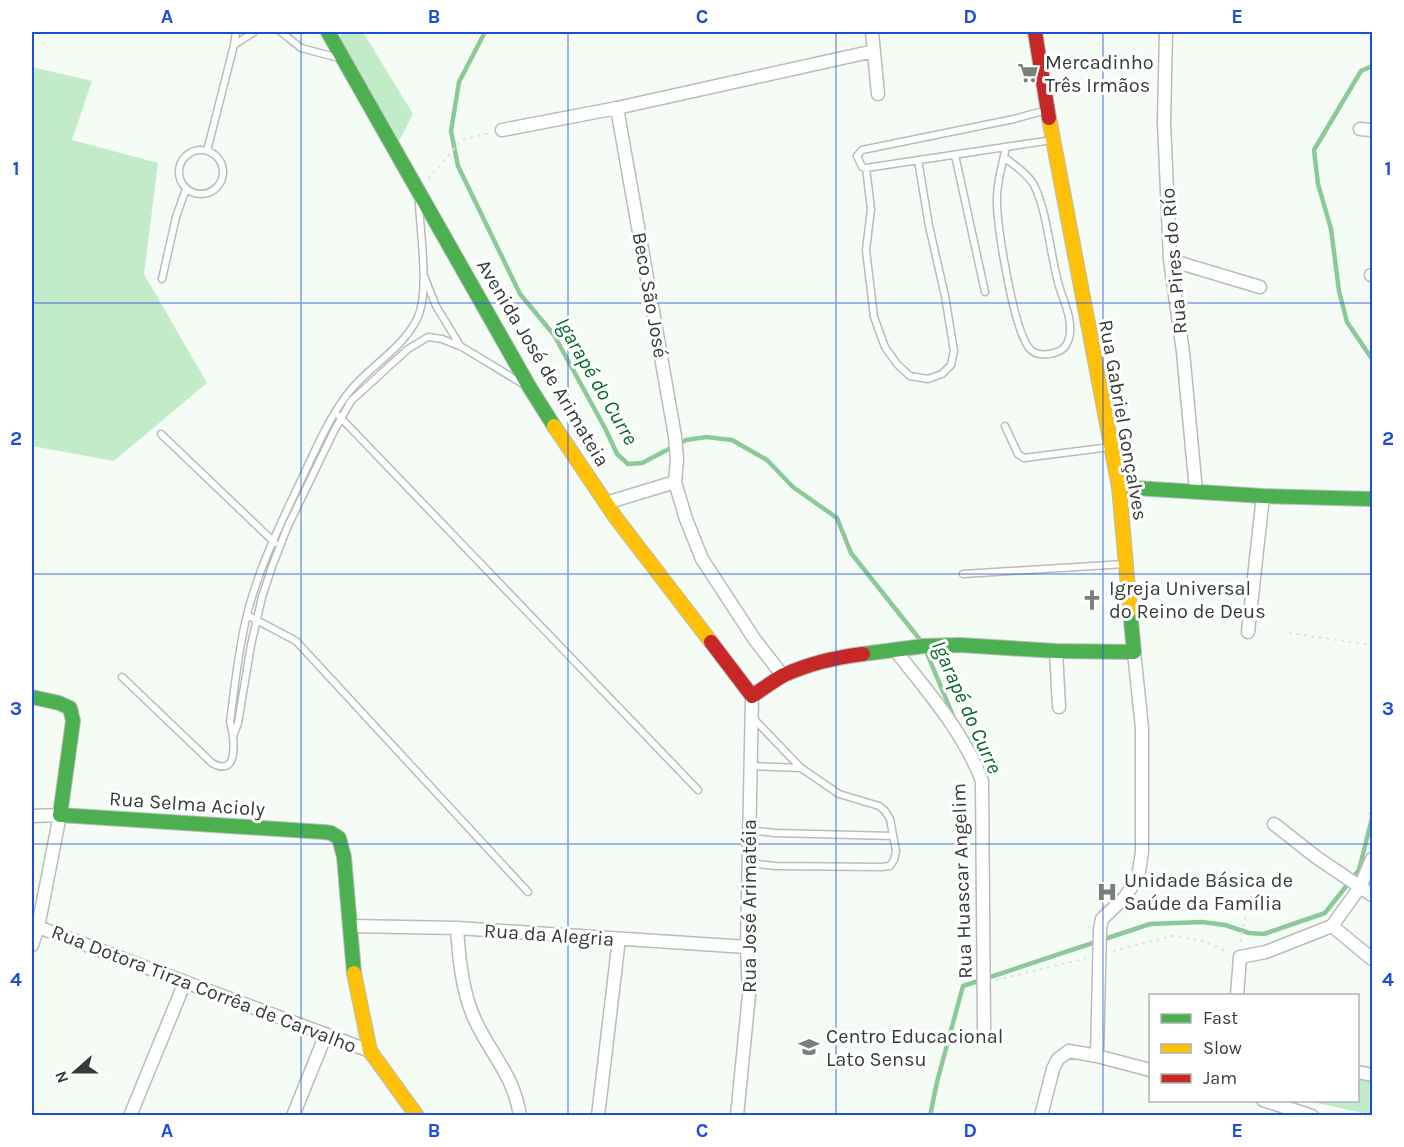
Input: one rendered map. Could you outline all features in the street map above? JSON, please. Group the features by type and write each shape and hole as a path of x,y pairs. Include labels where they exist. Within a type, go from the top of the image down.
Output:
{"street":[{"name":"Avenida José de Arimateia","path":"328,32 559,435 630,537 752,696"},
{"path":"872,32 878,94"},
{"name":"Rua Gabriel Gonçalves","path":"1035,32 1053,140 1119,487 1142,728 1142,852 1138,877 1125,897 1102,919 1099,948 1097,1056"},
{"name":"Rua Pires do Río","path":"1166,32 1164,122 1170,260 1183,352 1196,491"},
{"path":"502,130 617,108 874,51"},
{"name":"Beco São José","path":"617,108 675,436 677,459 675,482 686,519 702,559 783,676"},
{"path":"1170,260 1260,287"},
{"path":"606,503 675,482"},
{"path":"1119,487 1263,496 1372,499"},
{"path":"1248,632 1263,496"},
{"path":"752,696 783,676 797,670 848,656 924,646 960,645 1056,651 1134,652"},
{"name":"Rua Huascar Angelim","path":"894,650 952,722 977,767 982,781 984,1029"},
{"path":"1056,651 1059,707"},
{"name":"Rua José Arimatéia","path":"737,1116 748,1015 747,947 752,696"},
{"path":"32,697 70,708 73,721 60,815 38,927 32,945"},
{"name":"Rua Selma Acioly","path":"32,816 60,815 331,833 339,838 343,847 350,926"},
{"path":"1274,824 1316,857 1372,895"},
{"path":"1237,994 1240,957 1266,952 1332,926 1360,887 1372,859"},
{"path":"350,926 354,975 370,1051 417,1116"},
{"name":"Rua da Alegria","path":"350,926 457,928 747,947"},
{"path":"1332,926 1372,959"},
{"name":"Rua Dotora Tirza Corrêa de Carvalho","path":"38,927 370,1051"},
{"path":"457,928 460,961 471,1010 482,1034 510,1079 517,1096 520,1116"},
{"path":"598,1116 619,939"},
{"path":"130,1116 185,982"},
{"path":"293,1116 326,1034"},
{"path":"1041,1116 1053,1069 1058,1059 1070,1051 1149,1070"},
{"path":"1266,1102 1312,1116"}],"lane":[{"path":"207,151 236,32"},
{"path":"234,45 254,32"},
{"path":"281,32 301,48 343,58"},
{"path":"1048,110 862,150 857,156 861,167 866,168 1053,140"},
{"path":"1004,157 1025,174 1034,185 1042,212 1057,281 1070,323 1067,343 1058,352 1041,354 1032,351 1026,343 1016,316 997,205 998,178 1006,147"},
{"path":"199,150 215,155 223,171 222,180 217,187 202,195 194,194 186,189 178,174 179,165 184,158 190,152 199,150"},
{"path":"955,155 985,292"},
{"path":"866,168 871,209 866,250 874,317 885,347 897,364 910,376 928,379 942,374 951,365 954,351 918,160"},
{"path":"162,279 176,217 186,189"},
{"path":"122,677 217,766 228,765 232,761 233,735 230,721 241,645 247,615 264,564 277,544 346,396 395,347 416,321 421,305 423,276 419,190"},
{"path":"423,276 436,306 462,347"},
{"path":"339,415 408,349 424,339 433,337 462,347 530,388"},
{"path":"339,415 698,789"},
{"path":"1005,426 1018,454 1024,458 1111,447"},
{"path":"161,434 277,544"},
{"path":"233,735 239,722 250,649 277,544"},
{"path":"963,574 1126,564"},
{"path":"247,615 296,641 528,892"},
{"path":"749,863 775,866 890,866 896,851 890,819 885,811 879,806 832,790 801,768 751,716"},
{"path":"750,766 801,768"},
{"path":"749,830 775,833 893,836"}],"path":[{"path":"419,190 458,144 475,136 502,130"},
{"path":"1289,633 1372,645"},
{"path":"1368,813 1372,816"},
{"path":"1240,957 1243,927 1251,896"}],"green space":[{"path":"342,32 363,32 413,114 399,141 340,38"},
{"path":"32,67 92,81 72,140 158,163 144,274 207,383 114,461 32,446"},
{"path":"1359,1064 1372,1067 1372,1115 1313,1102 1359,1102"}],"waterway":[{"name":"Igarapé do Curre","path":"485,32 459,82 451,131 458,166 520,294 554,335 617,454 628,464 642,463 686,440 706,437 732,440 767,460 793,487 837,518 851,553 921,641"},
{"path":"1372,66 1361,71 1314,150 1318,184 1331,229 1339,291 1347,322 1372,359"},
{"name":"Igarapé do Curre","path":"926,651 954,718"},
{"path":"930,1116 963,986 1150,924 1202,922 1225,925 1249,933 1264,934 1325,913 1359,870 1372,818"}],"traffic: fast":[{"path":"328,32 530,388 554,426"},
{"path":"1119,487 1263,496 1372,499"},
{"path":"863,654 924,646 960,645 1056,651 1134,652 1130,610"},
{"path":"32,697 70,708 73,721 60,815 324,832 339,838 344,857 354,973"}],"traffic: slow":[{"path":"1049,118 1119,487 1130,610"},
{"path":"554,426 616,518 711,642"},
{"path":"354,973 370,1051 417,1116"}],"traffic: jam":[{"path":"1035,32 1049,118"},
{"path":"711,642 752,696 793,671 843,657 863,654"}],"place":[{"name":"Mercadinho Três Irmãos","path":"1028,73"},
{"name":"Igreja Universal do Reino de Deus","path":"1092,600"},
{"name":"Unidade Básica de Saúde da Família","path":"1107,892"},
{"name":"Centro Educacional Lato Sensu","path":"809,1047"}]}
